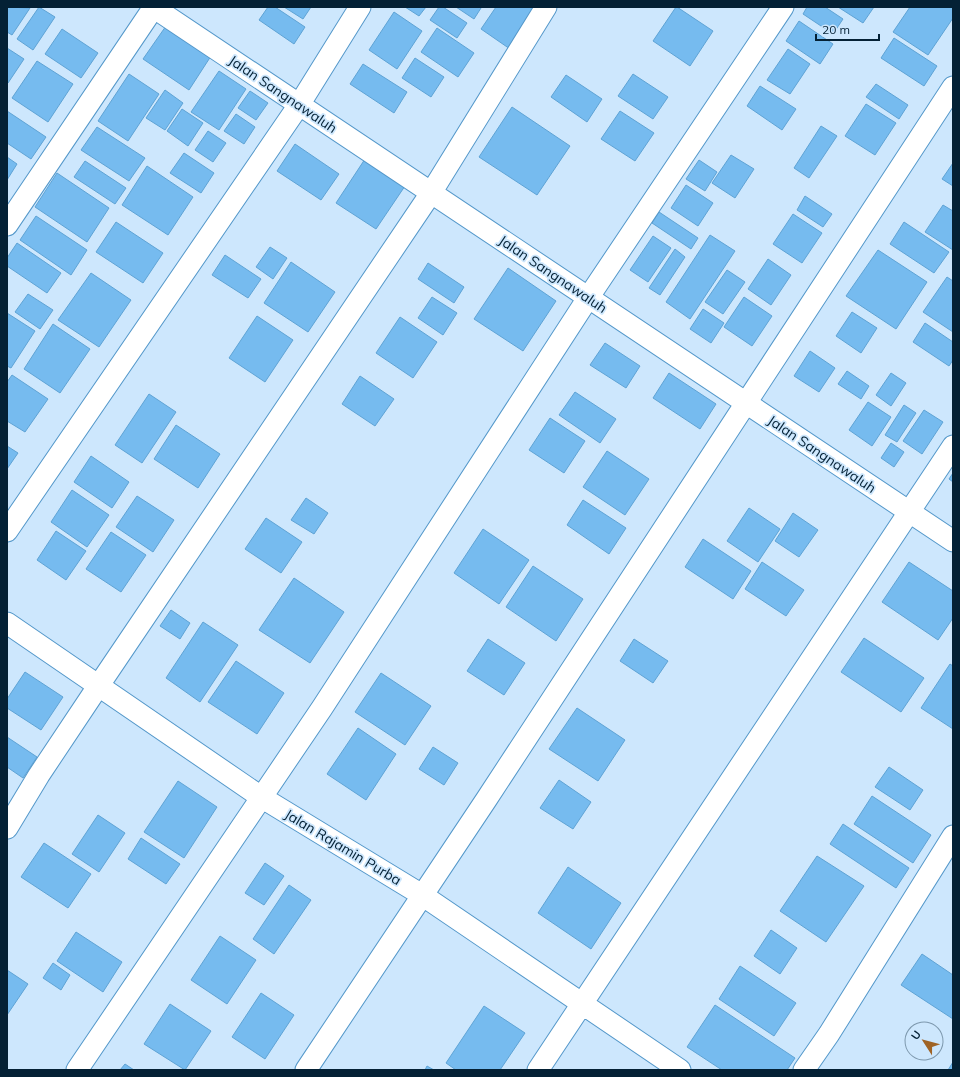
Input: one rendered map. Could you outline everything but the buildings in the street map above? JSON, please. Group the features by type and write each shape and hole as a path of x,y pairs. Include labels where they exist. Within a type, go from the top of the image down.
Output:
{"street":[{"path":"7,225 153,7"},
{"name":"Jalan Sangnawaluh","path":"153,7 953,541"},
{"path":"7,531 299,105 360,7"},
{"path":"7,828 39,775 99,685 431,193 546,7"},
{"path":"77,1070 322,708 588,298 783,7"},
{"path":"306,1070 494,787 953,87"},
{"path":"538,1070 953,446"},
{"name":"Jalan Rajamin Purba","path":"7,623 261,797 422,894 680,1070"},
{"path":"804,1070 829,1034 953,836"}]}
